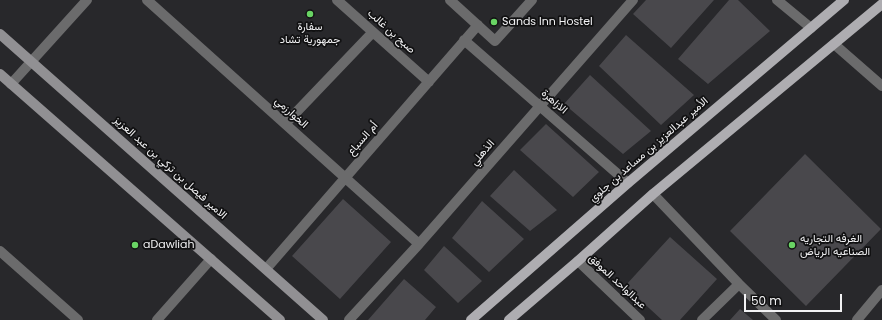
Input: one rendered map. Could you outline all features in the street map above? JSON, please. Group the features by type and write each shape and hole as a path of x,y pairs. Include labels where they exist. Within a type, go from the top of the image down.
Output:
{"main road":[{"name":"الأمير عبدالعزيز بن مساعد بن جلوي","path":"471,320 628,183 844,0"},
{"path":"509,320 653,194 882,4"},
{"name":"الامير فيصل بن تركي بن عبد العزيز","path":"0,34 323,320"},
{"path":"0,74 280,320"}],"street":[{"path":"11,84 87,0"},
{"name":"الخوارزمي","path":"147,0 419,244"},
{"name":"صبح بن غالب","path":"337,0 428,82"},
{"path":"450,0 495,41 532,0"},
{"name":"الذهلي","path":"349,320 419,244 634,0"},
{"path":"777,0 811,28"},
{"name":"أم السباع","path":"266,269 478,25"},
{"path":"286,124 373,32"},
{"name":"الازاهرة","path":"464,40 628,183"},
{"path":"834,44 882,86"},
{"path":"653,194 739,284 776,320"},
{"path":"0,251 78,320"},
{"path":"157,320 211,259"},
{"name":"عبدالواحد الموفق","path":"578,261 640,320"},
{"path":"702,320 739,284"},
{"path":"857,320 882,290"}],"building":[{"path":"646,0 714,0 671,48 633,14"},
{"path":"729,0 738,0 770,31 708,84 678,59"},
{"path":"626,35 694,95 661,125 599,66"},
{"path":"590,75 651,131 623,154 564,104"},
{"path":"546,124 599,172 573,197 520,150"},
{"path":"805,154 881,229 806,306 730,231"},
{"path":"514,170 557,210 530,231 490,196"},
{"path":"343,199 391,242 340,299 292,256"},
{"path":"482,201 524,239 489,272 452,238"},
{"path":"670,237 717,279 680,320 662,320 625,286"},
{"path":"444,246 482,281 458,303 424,270"},
{"path":"404,279 436,307 425,320 368,320"},
{"path":"740,309 753,320 730,320"}],"place":[{"name":"سفارة جمهورية تشاد","path":"310,14"},
{"name":"Sands Inn Hostel","path":"494,22"},
{"name":"aDawliah","path":"135,245"},
{"name":"الغرفه التجاريه الصناعيه الرياض","path":"792,245"}]}
